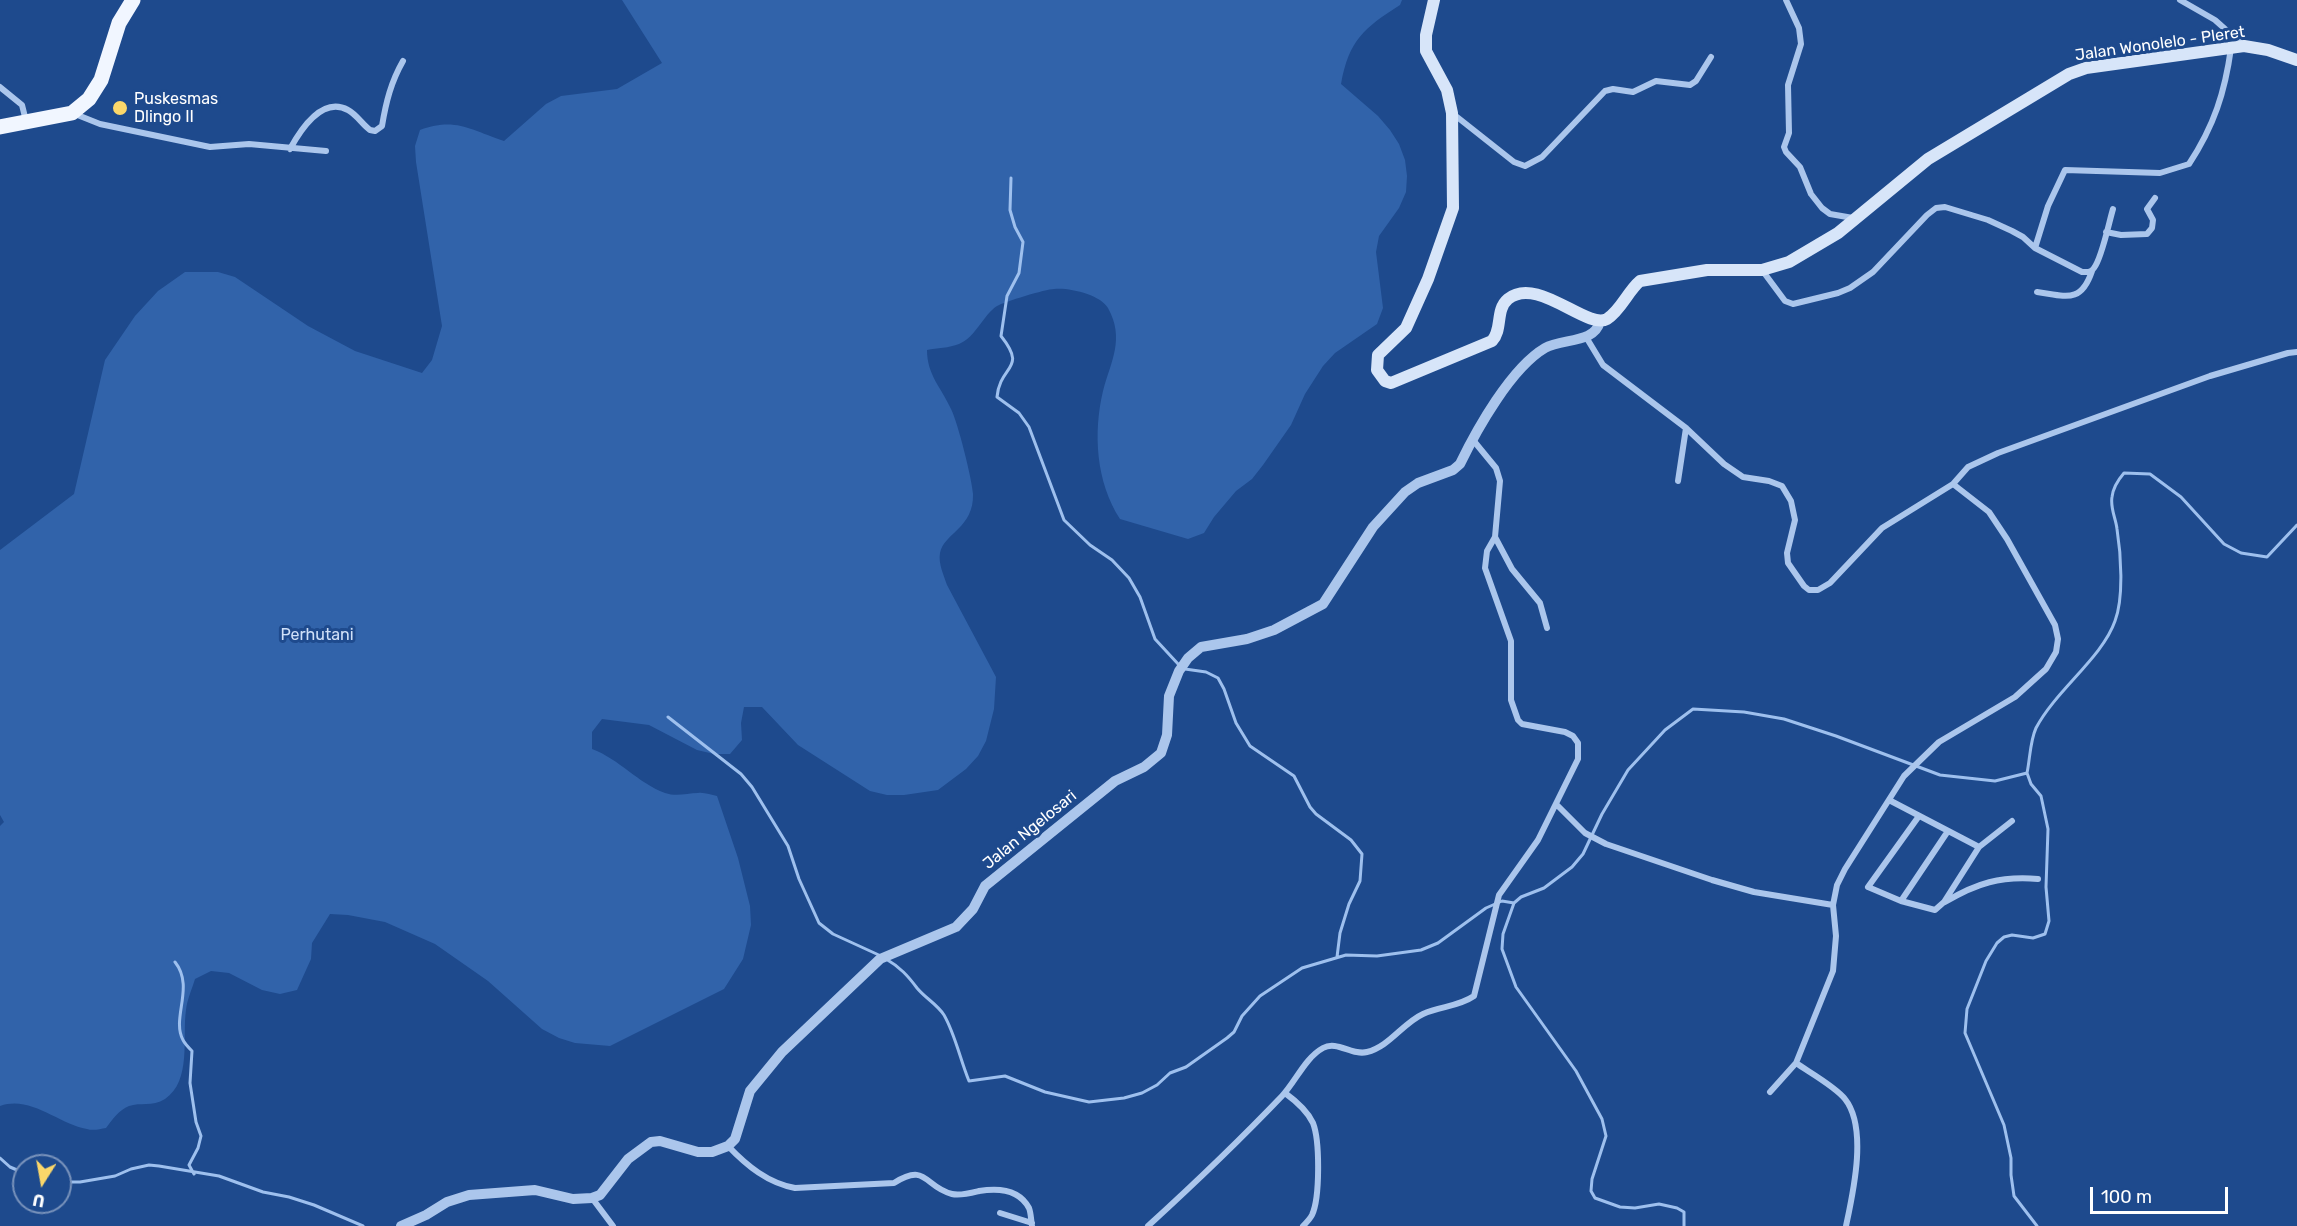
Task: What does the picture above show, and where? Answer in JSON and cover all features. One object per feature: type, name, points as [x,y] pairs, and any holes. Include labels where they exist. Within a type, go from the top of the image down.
[{"type":"main road","points":[[0,127],[72,112],[89,99],[101,80],[119,23],[133,0]]},
{"type":"main road","points":[[1434,0],[1426,35],[1426,51],[1447,90],[1452,113],[1454,195],[1450,222],[1428,279],[1406,328],[1378,356],[1376,367],[1379,374],[1385,381],[1393,383],[1487,344],[1497,336],[1504,303],[1518,294],[1545,297],[1600,321]]},
{"type":"main road","name":"Jalan Wonolelo - Pleret","points":[[1600,321],[1606,320],[1613,314],[1640,280],[1707,270],[1762,270],[1789,262],[1838,233],[1928,159],[2069,74],[2086,68],[2237,47],[2268,50],[2297,60]]},
{"type":"street","points":[[1786,0],[1798,28],[1801,44],[1788,85],[1789,133],[1784,147],[1786,153],[1800,167],[1810,194],[1822,208],[1840,218],[1857,218]]},
{"type":"street","points":[[2035,248],[2048,206],[2065,170],[2160,173],[2189,164],[2207,133],[2224,94],[2237,47],[2216,20],[2180,0]]},
{"type":"street","points":[[1452,113],[1514,162],[1525,166],[1542,157],[1605,91],[1613,89],[1633,92],[1656,81],[1690,85],[1696,81],[1711,57]]},
{"type":"street","points":[[290,148],[302,128],[323,110],[335,106],[350,111],[370,130],[382,126],[387,97],[403,61]]},
{"type":"street","points":[[0,87],[22,105],[26,122]]},
{"type":"street","points":[[72,112],[100,124],[210,147],[249,144],[326,151]]},
{"type":"street","points":[[2106,232],[2121,235],[2147,234],[2152,228],[2153,220],[2147,209],[2155,198]]},
{"type":"street","points":[[1762,270],[1785,301],[1792,304],[1838,293],[1850,288],[1873,272],[1927,215],[1936,208],[1945,207],[1988,220],[2023,237],[2035,248],[2082,272],[2092,271]]},
{"type":"street","points":[[2037,292],[2063,296],[2081,293],[2097,263],[2112,209]]},
{"type":"street","points":[[1600,321],[1596,330],[1586,337],[1603,365],[1686,428],[1724,464],[1743,477],[1769,481],[1782,486],[1791,501],[1795,520],[1787,553],[1788,563],[1809,590],[1818,590],[1830,583],[1882,528],[1953,484],[1968,467],[1998,453],[2210,376],[2297,352]]},
{"type":"street","name":"Jalan Ngelosari","points":[[728,1146],[735,1140],[750,1091],[765,1071],[860,975],[884,957],[956,927],[972,909],[986,886],[994,879],[1115,781],[1154,760],[1165,744],[1169,696],[1179,671],[1188,658],[1201,647],[1247,639],[1274,630],[1323,604],[1372,527],[1405,492],[1418,483],[1453,470],[1460,464],[1494,404],[1535,356],[1547,347],[1586,337]]},
{"type":"street","points":[[1678,481],[1686,428]]},
{"type":"street","points":[[1148,1226],[1229,1150],[1285,1093],[1310,1059],[1323,1048],[1338,1047],[1356,1053],[1377,1049],[1422,1014],[1460,1004],[1474,996],[1499,895],[1538,840],[1578,759],[1578,743],[1573,736],[1565,732],[1529,727],[1518,720],[1511,700],[1511,641],[1485,568],[1487,552],[1495,537],[1500,481],[1496,468],[1473,440]]},
{"type":"street","points":[[1770,1092],[1796,1063],[1833,972],[1836,936],[1833,905],[1837,885],[1904,776],[1939,742],[2015,697],[2046,669],[2056,652],[2058,639],[2055,625],[2001,530],[1989,512],[1953,484]]},
{"type":"street","points":[[1495,537],[1512,569],[1540,603],[1547,628]]},
{"type":"street","points":[[1889,800],[1979,847]]},
{"type":"street","points":[[1556,804],[1585,833],[1606,843],[1712,880],[1754,892],[1833,905]]},
{"type":"street","points":[[1919,816],[1868,887],[1901,901],[1935,910],[1944,902],[1972,886],[1996,879],[2038,879]]},
{"type":"street","points":[[1944,902],[1979,847],[2012,821]]},
{"type":"street","points":[[1901,901],[1948,831]]},
{"type":"street","points":[[1796,1063],[1845,1099],[1856,1125],[1858,1160],[1846,1226]]},
{"type":"street","points":[[1285,1093],[1302,1106],[1313,1124],[1318,1169],[1317,1194],[1311,1215],[1303,1226]]},
{"type":"street","points":[[401,1226],[426,1215],[447,1202],[469,1195],[535,1190],[573,1199],[592,1198],[600,1195],[628,1159],[651,1142],[660,1141],[698,1152],[712,1152],[728,1146],[742,1161],[770,1180],[795,1188],[894,1183],[908,1175],[915,1174],[927,1177],[933,1184],[953,1194],[1002,1190],[1017,1195],[1025,1202],[1030,1210],[1032,1225],[1000,1212]]},
{"type":"street","points":[[592,1198],[614,1226]]},
{"type":"green space","name":"Perhutani","points":[[622,0],[1402,0],[1400,5],[1377,21],[1360,37],[1349,56],[1341,84],[1378,116],[1390,130],[1405,160],[1406,192],[1399,208],[1379,236],[1376,252],[1383,308],[1377,324],[1335,353],[1323,366],[1305,394],[1291,425],[1263,465],[1252,479],[1236,491],[1204,533],[1188,539],[1120,519],[1106,489],[1099,457],[1098,424],[1103,391],[1115,350],[1116,330],[1108,308],[1099,299],[1084,293],[1060,289],[1025,296],[997,306],[965,341],[927,350],[929,367],[951,409],[957,426],[973,494],[969,515],[943,546],[940,553],[941,565],[947,585],[996,677],[994,709],[986,741],[978,756],[966,769],[938,790],[887,795],[870,791],[798,745],[762,707],[744,707],[741,723],[742,740],[730,754],[714,754],[697,750],[649,725],[602,719],[592,732],[592,749],[602,753],[655,789],[674,795],[705,793],[717,796],[738,858],[750,906],[751,925],[743,959],[724,989],[610,1046],[575,1043],[542,1029],[488,981],[435,944],[385,922],[330,914],[312,943],[311,959],[297,990],[280,994],[262,990],[229,973],[211,971],[195,979],[186,1010],[182,1070],[179,1081],[165,1099],[155,1103],[129,1106],[119,1113],[106,1128],[94,1130],[76,1126],[23,1104],[0,1106],[0,826],[4,822],[0,815],[0,550],[74,494],[105,360],[135,316],[158,291],[185,272],[218,272],[235,277],[308,326],[355,351],[422,373],[432,360],[442,326],[416,162],[415,146],[420,130],[433,126],[453,125],[472,129],[504,141],[546,104],[561,96],[617,89],[662,63]]},
{"type":"waterway","points":[[1011,178],[1010,210],[1023,242],[1019,273],[1007,296],[1001,336],[1009,347],[1012,362],[999,386],[997,397],[1019,413],[1029,427],[1064,520],[1090,545],[1112,560],[1129,578],[1140,597],[1155,639],[1179,665]]},
{"type":"waterway","points":[[886,959],[903,972],[944,1015],[969,1081],[1005,1076],[1045,1092],[1089,1102],[1124,1098],[1142,1093],[1157,1085],[1170,1073],[1186,1067],[1227,1038],[1260,996],[1302,968],[1346,955],[1377,956],[1421,950],[1438,943],[1486,908],[1502,901],[1514,903],[1521,897],[1544,888],[1572,867],[1583,854],[1602,814],[1628,770],[1665,730],[1693,709],[1744,712],[1784,719],[1940,775],[1995,781],[2027,773],[2036,728],[2055,700],[2100,648],[2115,621],[2120,600],[2121,575],[2112,501],[2115,487],[2124,473],[2150,474],[2181,497],[2224,544],[2241,553],[2267,557],[2297,525]]},
{"type":"waterway","points":[[1185,669],[1206,672],[1218,678],[1236,723],[1250,746],[1294,776],[1316,814],[1351,840],[1362,854],[1360,881],[1349,904],[1340,933],[1337,957]]},
{"type":"waterway","points":[[668,717],[741,774],[752,787],[788,846],[799,879],[819,923],[833,934],[881,956]]},
{"type":"waterway","points":[[2027,773],[2031,784],[2041,796],[2048,829],[2046,887],[2049,921],[2045,934],[2033,938],[2012,935],[2004,937],[1997,943],[1986,961],[1967,1009],[1965,1033],[2004,1125],[2011,1158],[2014,1196],[2037,1226]]},
{"type":"waterway","points":[[1514,903],[1503,934],[1502,949],[1516,987],[1576,1071],[1602,1119],[1606,1136],[1592,1179],[1591,1191],[1595,1198],[1620,1207],[1635,1208],[1659,1204],[1677,1208],[1684,1212],[1684,1226]]},
{"type":"waterway","points":[[175,962],[181,972],[183,982],[180,1031],[192,1051],[190,1083],[196,1122],[201,1136],[198,1148],[189,1165],[194,1174]]},
{"type":"waterway","points":[[0,1158],[12,1168]]},
{"type":"waterway","points":[[72,1182],[115,1176],[149,1165],[159,1166],[219,1176],[263,1192],[314,1205],[363,1226]]},
{"type":"place","name":"Puskesmas Dlingo II","points":[[120,108]]}]
